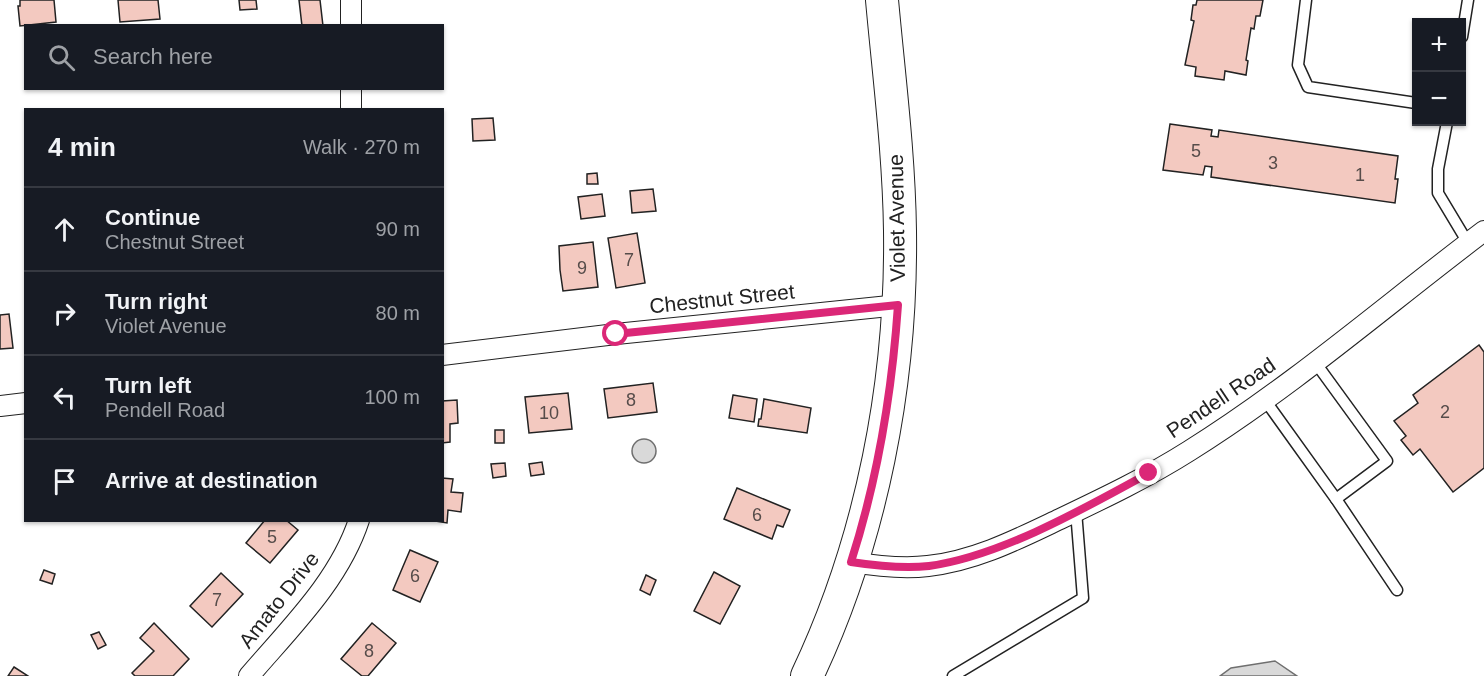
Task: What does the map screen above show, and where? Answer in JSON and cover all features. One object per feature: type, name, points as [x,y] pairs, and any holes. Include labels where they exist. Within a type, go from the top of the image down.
[{"type":"main road","name":"Violet Avenue","points":[[807,676],[833,616],[851,562],[869,498],[891,389],[898,305],[900,229],[882,0]]},
{"type":"street","points":[[351,0],[351,24]]},
{"type":"street","points":[[351,90],[351,108]]},
{"type":"street","name":"Pendell Road","points":[[851,562],[872,565],[927,566],[957,561],[996,548],[1076,511],[1187,452],[1264,400],[1476,237]]},
{"type":"street","name":"Chestnut Street","points":[[444,355],[898,305]]},
{"type":"street","points":[[0,406],[24,403]]},
{"type":"street","name":"Amato Drive","points":[[249,676],[332,577],[354,536],[358,522]]},
{"type":"lane","points":[[1306,0],[1298,65],[1308,87],[1412,102]]},
{"type":"lane","points":[[1465,18],[1468,0]]},
{"type":"lane","points":[[1446,126],[1438,169],[1438,193],[1476,237]]},
{"type":"lane","points":[[1315,362],[1387,461],[1336,499]]},
{"type":"lane","points":[[1264,400],[1336,499],[1397,590]]},
{"type":"lane","points":[[953,676],[1083,598],[1076,511]]},
{"type":"shaded area","points":[[644,439],[653,442],[656,451],[653,460],[644,463],[635,460],[632,451],[635,442]]},
{"type":"shaded area","points":[[1275,661],[1297,676],[1220,676],[1231,668]]},
{"type":"building","points":[[20,0],[54,0],[56,22],[20,26],[18,6],[20,6]]},
{"type":"building","points":[[118,0],[158,0],[160,19],[120,22]]},
{"type":"building","points":[[239,0],[256,0],[257,9],[240,10]]},
{"type":"building","points":[[299,0],[320,0],[323,24],[302,24]]},
{"type":"building","points":[[1197,0],[1263,0],[1260,16],[1256,16],[1254,29],[1251,28],[1246,75],[1225,71],[1224,80],[1195,76],[1196,67],[1185,65],[1194,21],[1191,20],[1193,5],[1196,5]]},
{"type":"building","points":[[493,118],[495,140],[473,141],[472,119]]},
{"type":"building","points":[[1170,124],[1212,130],[1211,136],[1218,137],[1219,130],[1398,156],[1395,203],[1211,177],[1212,167],[1205,166],[1203,175],[1163,170]]},
{"type":"building","points":[[597,173],[598,184],[587,184],[587,174]]},
{"type":"building","points":[[653,189],[656,211],[632,213],[630,191]]},
{"type":"building","points":[[602,194],[605,216],[581,219],[578,197]]},
{"type":"building","points":[[637,233],[645,283],[616,288],[608,238]]},
{"type":"building","points":[[593,242],[598,287],[563,291],[559,246]]},
{"type":"building","points":[[9,314],[13,348],[0,349],[0,315]]},
{"type":"building","points":[[1479,345],[1484,352],[1484,468],[1453,492],[1420,449],[1413,455],[1401,440],[1406,436],[1394,421],[1418,403],[1413,395]]},
{"type":"building","points":[[653,383],[657,412],[608,418],[604,389]]},
{"type":"building","points":[[568,393],[572,429],[529,433],[525,397]]},
{"type":"building","points":[[733,395],[757,399],[754,422],[729,418]]},
{"type":"building","points":[[764,399],[811,408],[807,433],[758,426]]},
{"type":"building","points":[[457,400],[458,423],[450,424],[450,442],[444,443],[444,401]]},
{"type":"building","points":[[495,430],[504,430],[504,443],[495,443]]},
{"type":"building","points":[[542,462],[544,474],[531,476],[529,464]]},
{"type":"building","points":[[505,463],[506,476],[493,478],[491,464]]},
{"type":"building","points":[[444,478],[453,479],[451,492],[463,493],[461,512],[448,510],[447,523],[441,522],[444,522]]},
{"type":"building","points":[[737,488],[790,510],[783,527],[777,525],[772,539],[724,519]]},
{"type":"building","points":[[263,522],[288,522],[298,530],[270,563],[246,543]]},
{"type":"building","points":[[410,550],[438,562],[420,602],[393,590]]},
{"type":"building","points":[[44,570],[55,574],[52,584],[40,580]]},
{"type":"building","points":[[714,572],[740,586],[720,624],[694,611]]},
{"type":"building","points":[[221,573],[243,594],[212,627],[190,606]]},
{"type":"building","points":[[646,575],[656,580],[650,595],[640,590]]},
{"type":"building","points":[[154,623],[189,659],[173,676],[135,676],[132,673],[154,651],[140,638]]},
{"type":"building","points":[[372,623],[396,643],[368,676],[362,676],[341,659]]},
{"type":"building","points":[[99,632],[106,645],[98,649],[91,635]]},
{"type":"building","points":[[14,667],[28,676],[8,676]]},
{"type":"route","points":[[616,334],[898,305],[891,389],[883,433],[861,531],[851,562],[872,565],[927,566],[957,561],[1015,540],[1149,473]]}]
